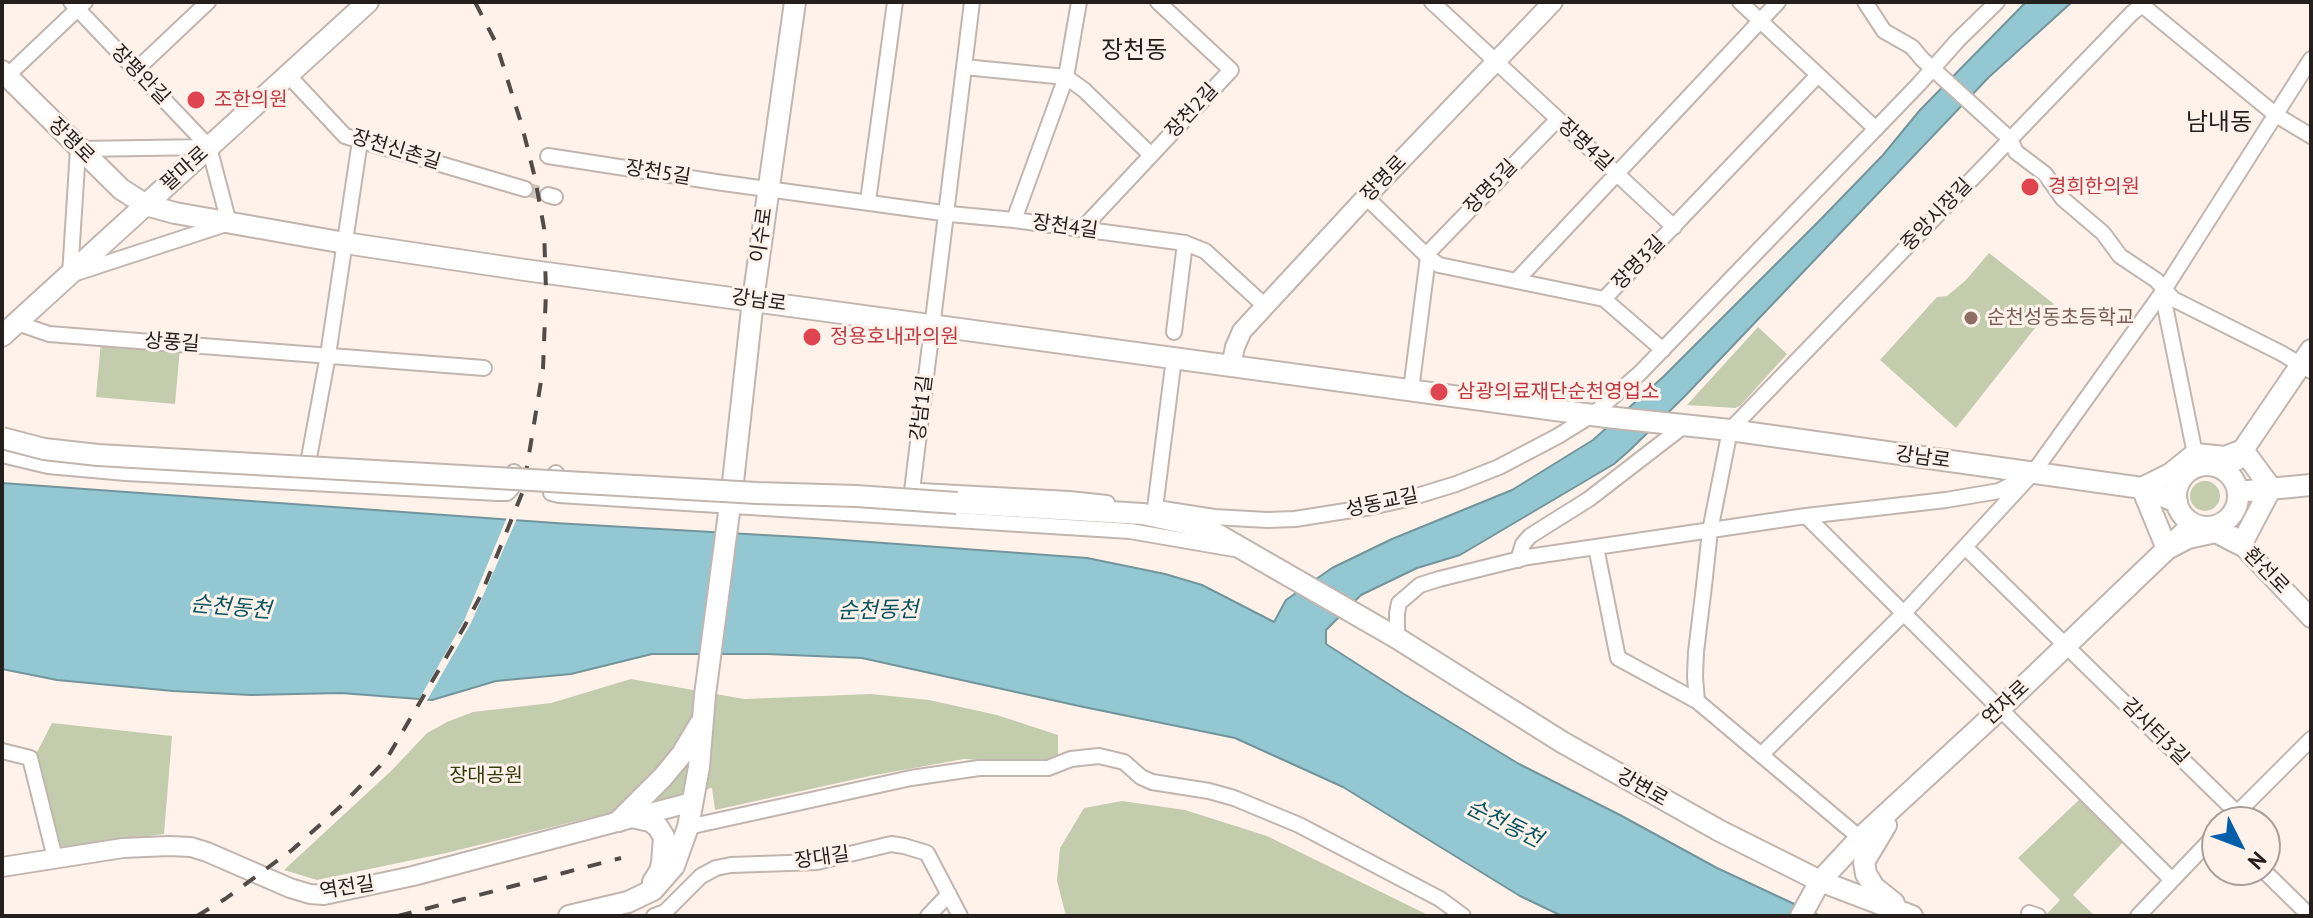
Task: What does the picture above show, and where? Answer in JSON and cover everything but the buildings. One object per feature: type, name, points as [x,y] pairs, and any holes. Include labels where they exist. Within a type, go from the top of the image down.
[{"type":"main road","name":"팔마로","points":[[10,330],[368,2]]},
{"type":"main road","name":"이수로","points":[[704,717],[753,300],[795,2]]},
{"type":"main road","name":"장평로","points":[[4,73],[121,189],[146,205]]},
{"type":"main road","name":"강남로","points":[[146,205],[345,243],[525,270],[1599,416],[1730,430],[2142,488],[2177,502]]},
{"type":"main road","points":[[2227,473],[2308,362]]},
{"type":"main road","points":[[2,438],[44,449],[98,455],[957,507],[1135,523],[1200,536],[1242,551]]},
{"type":"main road","points":[[2,445],[98,460],[957,507],[1143,514],[1213,532],[1242,551]]},
{"type":"main road","points":[[2243,450],[2225,457],[2195,461],[2142,488],[2167,549],[2202,533],[2216,532],[2241,545],[2271,488]]},
{"type":"main road","points":[[2243,450],[2271,488]]},
{"type":"main road","points":[[2195,461],[2227,473],[2238,492],[2235,510],[2221,524],[2212,527],[2193,524],[2180,511],[2178,485],[2195,461]]},
{"type":"main road","points":[[2238,492],[2311,485]]},
{"type":"main road","name":"연자로","points":[[1804,909],[1820,881],[1860,838],[2193,524]]},
{"type":"main road","name":"강변로","points":[[1242,551],[1392,635],[1601,764],[1720,831],[1820,881],[1909,915]]},
{"type":"main road","points":[[569,916],[628,902],[653,890],[679,857],[699,767],[704,717]]},
{"type":"main road","points":[[625,819],[682,754],[704,717]]},
{"type":"main road","points":[[1902,800],[1864,862],[1866,874],[1874,887],[1909,915]]},
{"type":"main road","points":[[625,819],[650,821],[664,837],[660,871],[646,888],[628,902]]},
{"type":"street","points":[[136,70],[208,2]]},
{"type":"street","points":[[868,201],[895,2]]},
{"type":"street","points":[[932,325],[972,2]]},
{"type":"street","points":[[1014,220],[1066,77],[1079,2]]},
{"type":"street","name":"장천2길","points":[[1082,229],[1231,70],[1160,2]]},
{"type":"street","name":"장명4길","points":[[1432,2],[1674,227]]},
{"type":"street","name":"장명로","points":[[1231,366],[1242,331],[1553,2]]},
{"type":"street","points":[[1740,2],[1876,129]]},
{"type":"street","points":[[1516,281],[1778,2]]},
{"type":"street","points":[[1865,2],[1884,31],[1912,47],[2010,139],[2016,152],[2045,174],[2063,199],[2092,222],[2120,256],[2156,280],[2173,299],[2308,362]]},
{"type":"street","name":"성동교길","points":[[1155,508],[1214,517],[1267,520],[1295,519],[1371,507],[1436,491],[1499,467],[1599,416],[1936,71],[1997,2]]},
{"type":"street","points":[[4,73],[78,4]]},
{"type":"street","name":"장평안길","points":[[78,4],[209,147]]},
{"type":"street","points":[[2144,4],[2276,115],[2311,136]]},
{"type":"street","name":"중앙시장길","points":[[1730,430],[2144,4]]},
{"type":"street","points":[[1761,755],[1904,613],[2033,473],[2164,290],[2311,59]]},
{"type":"street","points":[[964,67],[1066,77]]},
{"type":"street","name":"장천신촌길","points":[[288,75],[345,136],[525,189]]},
{"type":"street","name":"장명3길","points":[[1604,299],[1818,75]]},
{"type":"street","name":"장천2길","points":[[1066,77],[1084,90],[1151,155]]},
{"type":"street","name":"장명5길","points":[[1427,256],[1557,120]]},
{"type":"street","points":[[305,483],[360,141]]},
{"type":"street","points":[[209,147],[229,223],[70,275],[78,149],[209,147]]},
{"type":"street","name":"장천5길","points":[[548,156],[769,189]]},
{"type":"street","name":"장천4길","points":[[769,189],[1185,243],[1205,251],[1265,306]]},
{"type":"street","points":[[1366,197],[1439,265],[1604,299],[1663,350]]},
{"type":"street","points":[[1174,332],[1185,243]]},
{"type":"street","points":[[1411,390],[1427,256]]},
{"type":"street","points":[[2164,290],[2195,461]]},
{"type":"street","name":"강남1길","points":[[912,491],[932,325]]},
{"type":"street","name":"상풍길","points":[[10,330],[484,368]]},
{"type":"street","points":[[1155,508],[1174,358]]},
{"type":"street","points":[[1518,560],[1523,544],[1530,536],[1589,499],[1676,424]]},
{"type":"street","points":[[2,430],[50,443],[93,447],[513,469],[516,475],[507,493],[112,472],[48,466],[2,455]]},
{"type":"street","points":[[1697,701],[1696,652],[1710,531],[1730,430]]},
{"type":"street","points":[[1155,508],[1069,499],[558,472],[553,476],[551,493],[730,511],[1130,531],[1242,551]]},
{"type":"street","points":[[1392,635],[1399,603],[1420,585],[1439,579],[1518,560],[1596,547],[1999,491],[2033,473]]},
{"type":"street","points":[[1119,512],[1155,508]]},
{"type":"street","points":[[1806,516],[2172,880]]},
{"type":"street","name":"환선로","points":[[2221,524],[2311,618]]},
{"type":"street","points":[[1596,547],[1618,658],[1697,701],[1860,838]]},
{"type":"street","name":"감사터3길","points":[[1965,547],[2230,806]]},
{"type":"street","points":[[2247,806],[2311,739]]},
{"type":"street","points":[[2,751],[30,758],[55,858]]},
{"type":"street","points":[[688,827],[911,778],[979,768],[1048,768],[1071,759],[1099,756],[1124,762],[1152,782],[1209,791],[1261,808],[1440,899],[1463,916]]},
{"type":"street","name":"역전길","points":[[2,867],[123,848],[191,847],[290,888],[324,895],[413,876],[692,802]]},
{"type":"street","name":"장대길","points":[[662,915],[701,876],[716,868],[817,862],[891,844],[927,853],[960,916]]},
{"type":"street","points":[[2138,916],[2201,850]]},
{"type":"street","points":[[2279,886],[2310,916]]},
{"type":"street","points":[[928,916],[949,894]]},
{"type":"green space","points":[[1989,253],[2054,304],[1956,428],[1880,360],[1937,297],[1947,296],[1966,280]]},
{"type":"green space","points":[[1758,327],[1787,354],[1740,406],[1687,405]]},
{"type":"green space","points":[[101,341],[180,348],[175,404],[96,397]]},
{"type":"green space","points":[[2205,481],[2216,485],[2220,496],[2216,507],[2205,511],[2194,507],[2190,496],[2194,485]]},
{"type":"green space","name":"장대공원","points":[[631,679],[744,699],[871,694],[929,700],[997,715],[1058,735],[1058,762],[964,759],[715,810],[712,788],[446,853],[317,880],[284,870],[391,771],[427,733],[473,712],[551,703]]},
{"type":"green space","points":[[52,723],[172,736],[164,834],[59,847],[34,758]]},
{"type":"green space","points":[[2082,797],[2126,839],[2073,895],[2095,916],[2049,916],[2046,915],[2060,900],[2018,858]]},
{"type":"green space","points":[[1122,801],[1185,810],[1267,836],[1430,916],[1066,916],[1057,881],[1060,848],[1084,808]]},
{"type":"water","name":"순천동천","points":[[2026,2],[2072,2],[1989,77],[1630,450],[1614,464],[1460,555],[1417,568],[1361,595],[1326,630],[1326,644],[1519,764],[1717,868],[1820,916],[1562,916],[1520,896],[1343,787],[1235,738],[862,658],[652,654],[571,674],[496,681],[432,700],[341,693],[251,695],[173,691],[57,680],[2,669],[2,483],[1087,558],[1202,585],[1274,622],[1286,600],[1332,568],[1392,539],[1512,490],[1593,440],[1663,377],[1821,219],[1883,155],[1920,110]]},
{"type":"pier","points":[[508,515],[518,516],[471,623],[425,704],[417,703],[464,621]]},
{"type":"tunnel","points":[[525,189],[548,195]]},
{"type":"railway","points":[[197,916],[292,850],[386,760],[481,595],[523,491],[543,369],[546,291],[544,228],[522,126],[496,43],[475,2]]},
{"type":"railway","points":[[398,916],[621,858]]},
{"type":"place","name":"조한의원","points":[[196,100]]},
{"type":"place","name":"경희한의원","points":[[2030,187]]},
{"type":"place","name":"순천성동초등학교","points":[[1971,318]]},
{"type":"place","name":"정용호내과의원","points":[[812,337]]},
{"type":"place","name":"삼광의료재단순천영업소","points":[[1439,392]]},
{"type":"district","name":"장천동","points":[[1134,51]]},
{"type":"district","name":"남내동","points":[[2219,123]]}]
